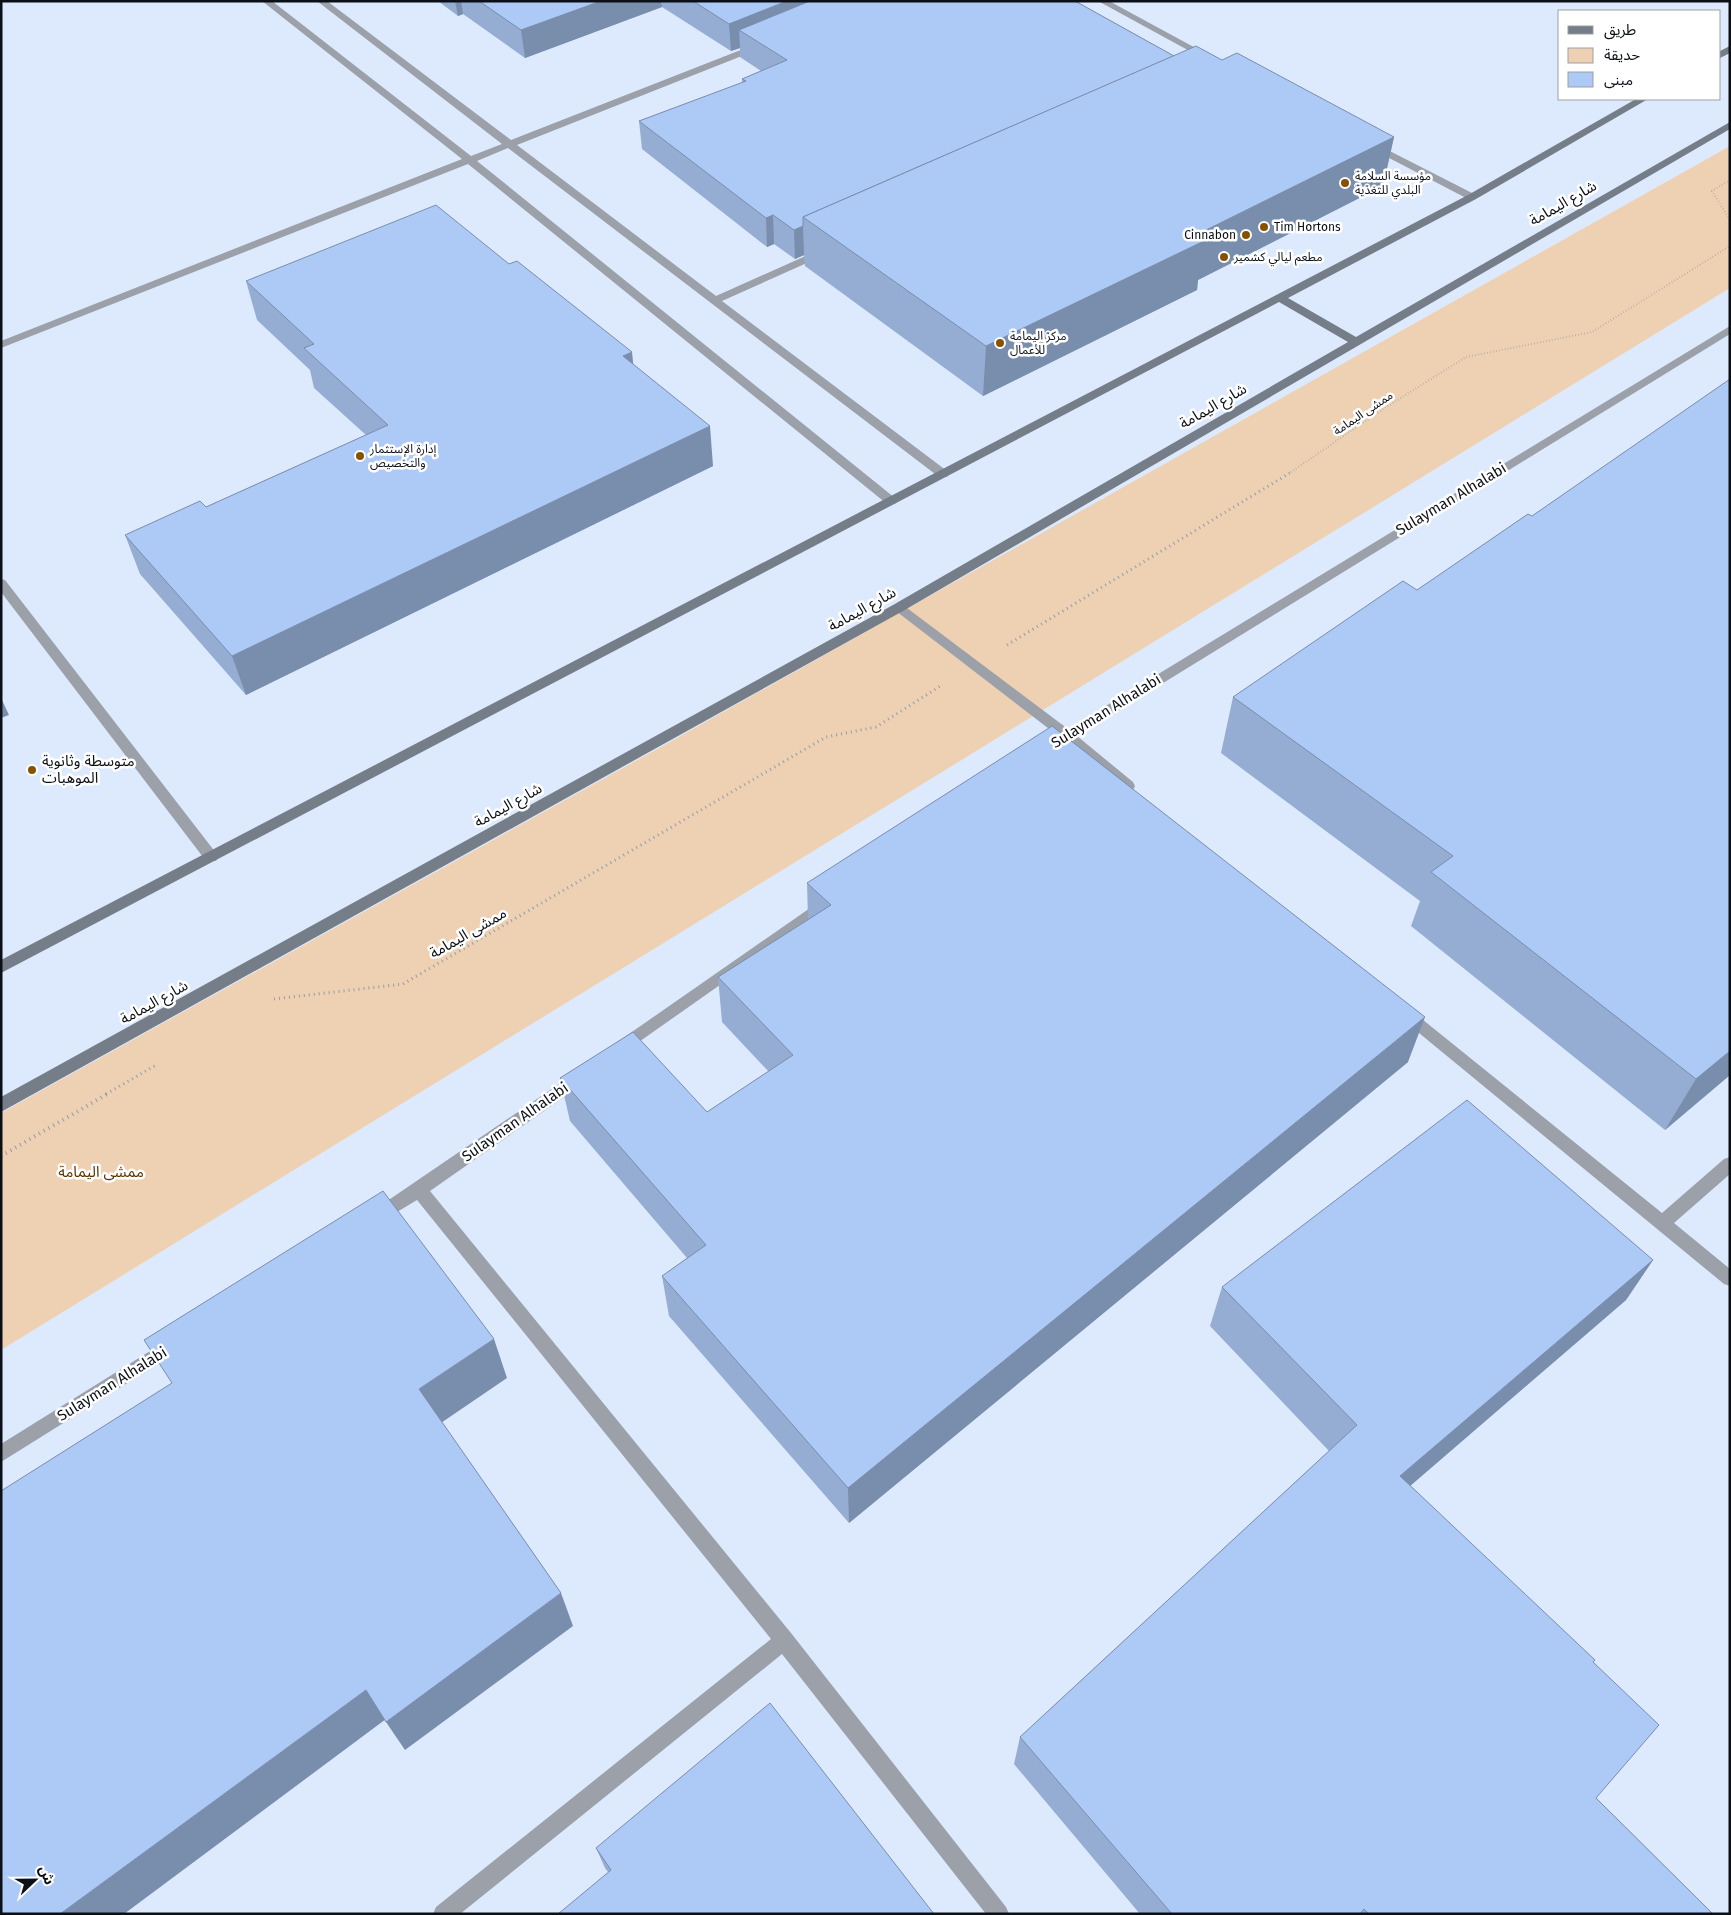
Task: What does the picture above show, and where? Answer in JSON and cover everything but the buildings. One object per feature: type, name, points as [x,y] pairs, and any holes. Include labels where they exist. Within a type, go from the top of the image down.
[{"type":"main road","points":[[1,967],[1472,197],[1641,100]]},
{"type":"main road","name":"شارع اليمامة","points":[[1,1105],[898,608],[1730,125]]},
{"type":"main road","points":[[1280,298],[1356,342]]},
{"type":"street","points":[[266,1],[468,159],[891,501]]},
{"type":"street","points":[[321,1],[943,474]]},
{"type":"street","points":[[1102,1],[1222,65]]},
{"type":"street","points":[[1,345],[767,42]]},
{"type":"street","points":[[1360,138],[1472,197]]},
{"type":"street","points":[[715,300],[833,248]]},
{"type":"street","name":"Sulayman Alhalabi","points":[[1034,758],[1066,735],[1730,329]]},
{"type":"street","points":[[1,583],[211,857]]},
{"type":"street","points":[[898,608],[1066,735],[1142,798]]},
{"type":"street","points":[[610,1055],[838,895]]},
{"type":"street","points":[[1394,1004],[1730,1279]]},
{"type":"street","name":"Sulayman Alhalabi","points":[[361,1226],[419,1190],[586,1072]]},
{"type":"street","points":[[1661,1224],[1730,1164]]},
{"type":"street","points":[[419,1190],[784,1640],[999,1914]]},
{"type":"street","name":"Sulayman Alhalabi","points":[[1,1454],[185,1338]]},
{"type":"street","points":[[442,1914],[784,1640]]},
{"type":"path","points":[[1730,180],[1712,191],[1730,220]]},
{"type":"path","name":"ممشى اليمامة","points":[[1022,636],[1311,460],[1380,411],[1466,356],[1592,332],[1730,246]]},
{"type":"path","name":"ممشى اليمامة","points":[[268,999],[403,984],[826,737],[876,727],[934,691]]},
{"type":"path","points":[[1,1156],[165,1060]]},
{"type":"green space","name":"ممشى اليمامة","points":[[1730,146],[1730,288],[1,1350],[1,1113],[677,738]]},
{"type":"place","name":"مؤسسة السلامة البلدي للتغذية","points":[[1345,183]]},
{"type":"place","name":"Tim Hortons","points":[[1264,227]]},
{"type":"place","name":"Cinnabon","points":[[1246,235]]},
{"type":"place","name":"مطعم ليالي كشمير","points":[[1224,257]]},
{"type":"place","name":"مركز اليمامة للأعمال","points":[[1000,343]]},
{"type":"place","name":"إدارة الإستثمار والتخصيص","points":[[360,456]]},
{"type":"place","name":"متوسطة وثانوية الموهبات","points":[[32,770]]}]
